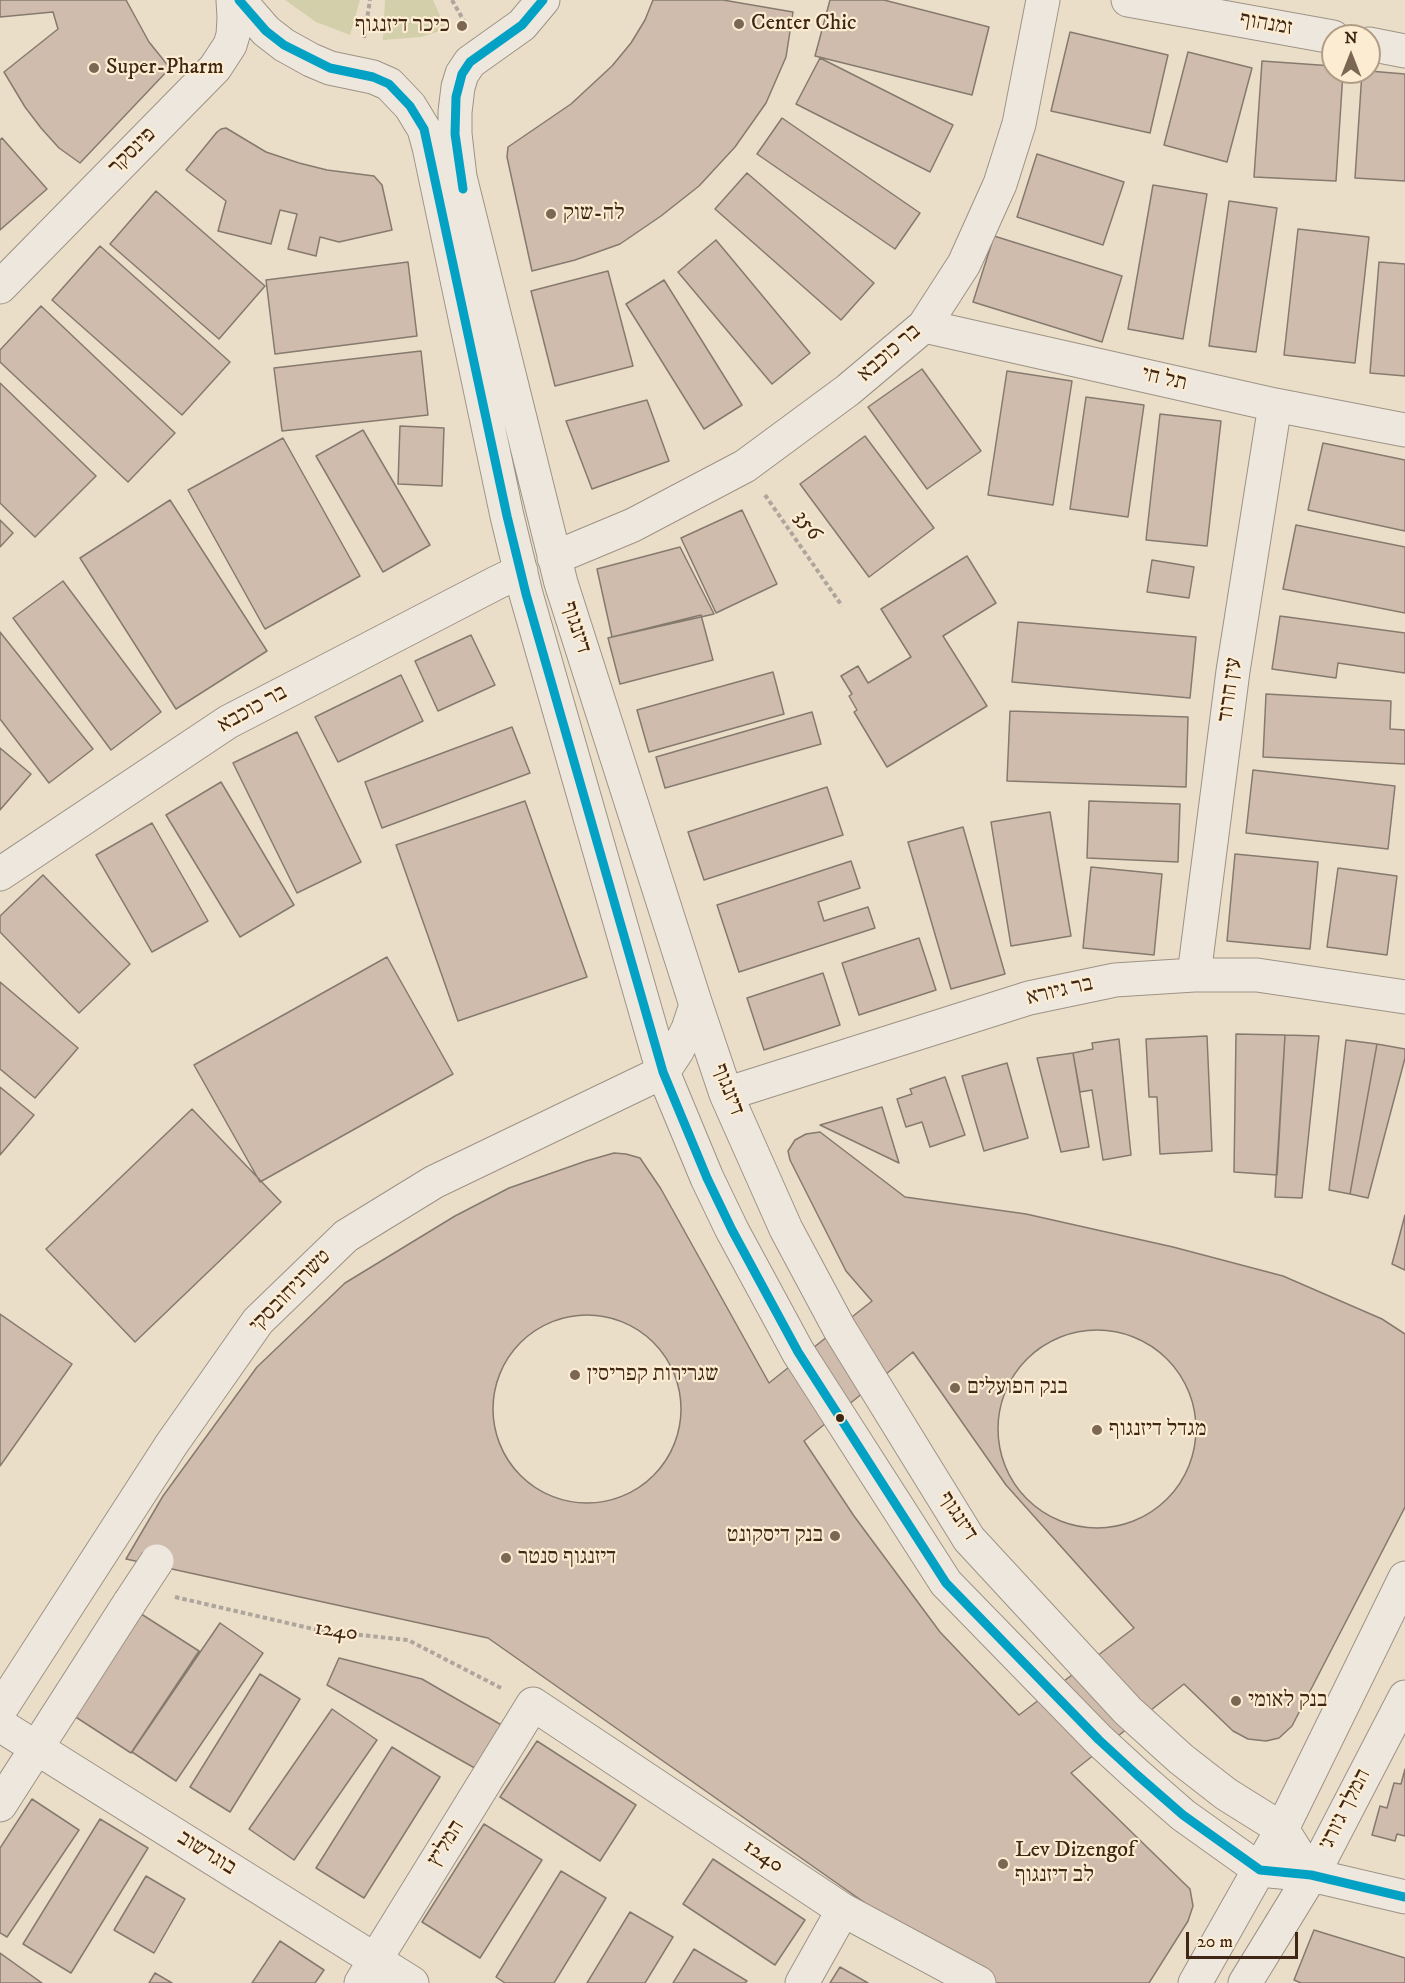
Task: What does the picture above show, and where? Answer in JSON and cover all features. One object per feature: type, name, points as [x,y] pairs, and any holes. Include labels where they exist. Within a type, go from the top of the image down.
[{"type":"street","name":"פינסקר","points":[[0,287],[215,68],[230,45],[234,29],[233,0]]},
{"type":"street","points":[[239,0],[266,31],[311,60],[330,68],[373,77],[396,89],[424,129],[441,137],[464,70],[470,62],[522,25],[543,0]]},
{"type":"street","name":"בר כוכבא","points":[[554,558],[633,525],[745,466],[848,390],[924,326],[964,264],[1000,184],[1019,124],[1043,0]]},
{"type":"street","name":"זמנהוף","points":[[1128,0],[1321,35]]},
{"type":"street","points":[[1381,46],[1405,51]]},
{"type":"street","name":"דיזנגוף","points":[[441,137],[460,177],[561,583],[726,1094],[786,1228],[839,1328],[969,1539],[1128,1711],[1181,1759],[1226,1794],[1282,1828],[1311,1875]]},
{"type":"street","name":"דיזנגוף","points":[[441,137],[507,516],[663,1072],[707,1178],[732,1230],[798,1352],[946,1583],[1099,1740],[1183,1815],[1260,1870],[1311,1875],[1405,1897]]},
{"type":"street","name":"תל חי","points":[[924,326],[1275,405],[1405,430]]},
{"type":"street","name":"עין חרוד","points":[[1194,975],[1233,671],[1275,405]]},
{"type":"street","name":"בר כוכבא","points":[[0,874],[228,722],[521,571]]},
{"type":"street","name":"בר גיורא","points":[[726,1094],[1029,998],[1115,980],[1194,975],[1257,975],[1405,997]]},
{"type":"street","points":[[663,1072],[688,1029],[696,1005]]},
{"type":"street","name":"טשרניחובסקי","points":[[0,1710],[171,1445],[258,1321],[346,1236],[434,1182],[663,1072]]},
{"type":"street","points":[[0,1804],[157,1561]]},
{"type":"street","points":[[1195,1983],[1282,1828],[1405,1578]]},
{"type":"street","name":"1240","points":[[519,1697],[843,1910],[979,1983]]},
{"type":"street","name":"המליץ","points":[[368,1971],[519,1697]]},
{"type":"street","name":"המלך ג׳ורג׳","points":[[1245,1983],[1311,1875],[1405,1697]]},
{"type":"street","name":"בוגרשוב","points":[[0,1725],[36,1746],[368,1971],[412,1983]]},
{"type":"street","points":[[802,1983],[843,1910]]},
{"type":"path","points":[[364,40],[370,0]]},
{"type":"path","points":[[452,0],[470,32]]},
{"type":"path","name":"356","points":[[745,466],[842,606]]},
{"type":"path","name":"1240","points":[[171,1596],[322,1631],[408,1640],[519,1697]]},
{"type":"shaded area","points":[[285,0],[360,0],[350,35],[316,22]]},
{"type":"shaded area","points":[[385,0],[433,0],[446,29],[421,37],[383,40]]},
{"type":"building","points":[[0,0],[126,0],[149,42],[170,68],[80,163],[59,148],[41,128],[4,72],[58,29],[53,12],[0,17]]},
{"type":"building","points":[[653,0],[723,0],[793,12],[786,57],[766,103],[735,147],[699,186],[661,216],[620,244],[575,260],[532,271],[507,157],[508,147],[571,104],[612,66],[631,43],[645,20]]},
{"type":"building","points":[[830,0],[884,0],[989,27],[972,95],[815,56]]},
{"type":"building","points":[[1070,32],[1168,55],[1150,133],[1051,111]]},
{"type":"building","points":[[1188,52],[1252,68],[1227,162],[1164,145]]},
{"type":"building","points":[[820,58],[953,125],[930,172],[796,104]]},
{"type":"building","points":[[1262,61],[1321,65],[1321,84],[1342,84],[1336,181],[1254,177]]},
{"type":"building","points":[[1381,72],[1405,74],[1405,181],[1355,178],[1361,84],[1381,84]]},
{"type":"building","points":[[782,118],[920,213],[895,249],[757,154]]},
{"type":"building","points":[[226,128],[266,152],[299,163],[327,170],[374,176],[382,185],[392,230],[339,242],[320,237],[316,256],[288,249],[297,214],[280,210],[271,244],[218,231],[226,201],[186,170],[217,132]]},
{"type":"building","points":[[2,138],[47,189],[0,230],[0,140]]},
{"type":"building","points":[[1037,154],[1124,182],[1103,245],[1017,217]]},
{"type":"building","points":[[747,173],[874,283],[841,320],[715,209]]},
{"type":"building","points":[[1153,185],[1207,194],[1183,339],[1128,329]]},
{"type":"building","points":[[156,191],[265,286],[219,339],[110,244]]},
{"type":"building","points":[[1229,201],[1277,208],[1256,352],[1209,346]]},
{"type":"building","points":[[1298,229],[1369,237],[1355,363],[1284,355]]},
{"type":"building","points":[[994,236],[1122,276],[1102,342],[973,302]]},
{"type":"building","points":[[716,240],[810,353],[772,384],[678,272]]},
{"type":"building","points":[[100,246],[230,362],[182,415],[52,300]]},
{"type":"building","points":[[408,262],[417,336],[275,354],[266,280]]},
{"type":"building","points":[[1379,262],[1405,264],[1405,376],[1370,373]]},
{"type":"building","points":[[608,271],[633,366],[555,386],[531,291]]},
{"type":"building","points":[[664,280],[742,405],[704,429],[626,304]]},
{"type":"building","points":[[41,306],[175,433],[128,482],[0,362],[0,350]]},
{"type":"building","points":[[421,351],[428,415],[282,431],[274,368]]},
{"type":"building","points":[[922,369],[981,451],[927,489],[868,407]]},
{"type":"building","points":[[1007,371],[1072,381],[1053,505],[988,495]]},
{"type":"building","points":[[0,383],[96,476],[35,537],[0,503]]},
{"type":"building","points":[[1086,397],[1144,405],[1128,517],[1070,509]]},
{"type":"building","points":[[647,400],[669,461],[592,489],[566,421]]},
{"type":"building","points":[[1160,414],[1221,421],[1207,546],[1146,540]]},
{"type":"building","points":[[400,426],[444,428],[442,486],[398,484]]},
{"type":"building","points":[[363,430],[430,545],[383,572],[316,456]]},
{"type":"building","points":[[865,436],[934,528],[869,577],[800,484]]},
{"type":"building","points":[[283,438],[360,576],[265,629],[188,490]]},
{"type":"building","points":[[1323,443],[1405,460],[1405,531],[1308,510]]},
{"type":"building","points":[[170,500],[267,651],[176,709],[80,558]]},
{"type":"building","points":[[742,510],[777,584],[716,613],[681,538]]},
{"type":"building","points":[[0,520],[13,533],[0,547]]},
{"type":"building","points":[[1296,525],[1405,547],[1405,613],[1283,589]]},
{"type":"building","points":[[680,547],[714,614],[612,637],[597,569]]},
{"type":"building","points":[[967,556],[996,603],[943,636],[987,706],[887,767],[854,712],[857,710],[849,696],[852,694],[841,676],[858,666],[868,683],[911,657],[881,609]]},
{"type":"building","points":[[1152,560],[1194,567],[1189,598],[1147,592]]},
{"type":"building","points":[[63,581],[161,712],[111,750],[13,618]]},
{"type":"building","points":[[701,615],[713,660],[620,684],[608,638]]},
{"type":"building","points":[[1280,616],[1405,633],[1405,673],[1338,663],[1336,678],[1272,669]]},
{"type":"building","points":[[1018,622],[1196,637],[1190,698],[1012,682]]},
{"type":"building","points":[[0,632],[93,749],[49,783],[0,719]]},
{"type":"building","points":[[471,635],[495,685],[438,711],[415,661]]},
{"type":"building","points":[[773,672],[784,714],[649,752],[637,710]]},
{"type":"building","points":[[401,675],[423,721],[338,762],[315,717]]},
{"type":"building","points":[[1266,694],[1391,701],[1390,729],[1405,730],[1405,764],[1263,757]]},
{"type":"building","points":[[1010,711],[1188,717],[1186,787],[1007,781]]},
{"type":"building","points":[[812,712],[821,744],[665,788],[656,757]]},
{"type":"building","points":[[512,727],[530,773],[382,828],[365,782]]},
{"type":"building","points":[[297,732],[361,862],[297,893],[233,763]]},
{"type":"building","points":[[0,748],[31,774],[0,810]]},
{"type":"building","points":[[1253,770],[1395,786],[1388,849],[1246,833]]},
{"type":"building","points":[[221,782],[294,905],[240,937],[166,815]]},
{"type":"building","points":[[827,787],[843,835],[704,880],[688,832]]},
{"type":"building","points":[[525,801],[587,977],[458,1021],[396,845]]},
{"type":"building","points":[[1089,801],[1180,804],[1178,862],[1087,858]]},
{"type":"building","points":[[1050,812],[1071,936],[1011,946],[991,822]]},
{"type":"building","points":[[152,823],[208,921],[152,952],[96,855]]},
{"type":"building","points":[[963,827],[1005,974],[951,989],[908,842]]},
{"type":"building","points":[[1235,854],[1318,862],[1310,949],[1227,941]]},
{"type":"building","points":[[851,861],[860,888],[818,902],[824,921],[868,907],[875,928],[739,972],[717,905]]},
{"type":"building","points":[[1091,867],[1162,874],[1154,955],[1083,948]]},
{"type":"building","points":[[1338,868],[1397,876],[1387,955],[1327,947]]},
{"type":"building","points":[[43,875],[130,964],[79,1013],[0,932],[0,916]]},
{"type":"building","points":[[919,938],[936,990],[859,1015],[842,963]]},
{"type":"building","points":[[387,957],[453,1074],[260,1182],[194,1065]]},
{"type":"building","points":[[823,973],[840,1025],[764,1050],[747,998]]},
{"type":"building","points":[[0,982],[78,1048],[35,1098],[0,1069]]},
{"type":"building","points":[[1236,1034],[1285,1035],[1277,1175],[1234,1172]]},
{"type":"building","points":[[1285,1035],[1319,1036],[1302,1198],[1275,1197]]},
{"type":"building","points":[[1207,1036],[1212,1151],[1160,1154],[1157,1097],[1149,1097],[1146,1039]]},
{"type":"building","points":[[1119,1039],[1131,1155],[1103,1160],[1092,1090],[1080,1092],[1073,1053],[1093,1049],[1092,1043]]},
{"type":"building","points":[[1346,1040],[1377,1044],[1350,1194],[1329,1190]]},
{"type":"building","points":[[1377,1044],[1405,1049],[1405,1058],[1368,1198],[1350,1194]]},
{"type":"building","points":[[1073,1053],[1089,1147],[1061,1152],[1037,1058]]},
{"type":"building","points":[[1007,1063],[1028,1138],[984,1151],[962,1076]]},
{"type":"building","points":[[945,1077],[965,1135],[930,1147],[922,1122],[906,1127],[897,1099],[912,1094],[910,1089]]},
{"type":"building","points":[[0,1087],[34,1115],[0,1155]]},
{"type":"building","points":[[882,1107],[899,1163],[820,1125]]},
{"type":"building","points":[[192,1109],[281,1202],[135,1342],[46,1249]]},
{"type":"building","name":"דיזנגוף סנטר","points":[[820,1132],[905,1197],[1026,1214],[1173,1247],[1283,1276],[1382,1319],[1405,1334],[1405,1507],[1292,1726],[1279,1738],[1266,1741],[1248,1739],[1233,1731],[1184,1684],[1071,1773],[1190,1889],[1193,1906],[1188,1921],[1149,1983],[979,1983],[488,1638],[126,1559],[163,1496],[257,1367],[345,1283],[455,1216],[509,1188],[614,1153],[640,1158],[661,1189],[769,1383],[872,1301],[846,1271],[790,1160],[788,1151],[795,1140],[806,1134]],"holes":[[[913,1352],[1006,1485],[1134,1628],[1019,1715],[940,1632],[854,1516],[804,1441]]]},
{"type":"building","points":[[1405,1215],[1405,1270],[1392,1264]]},
{"type":"building","points":[[0,1314],[72,1364],[0,1466]]},
{"type":"building","points":[[596,1315],[623,1322],[654,1342],[674,1373],[680,1391],[680,1427],[674,1445],[654,1476],[623,1496],[605,1502],[578,1503],[543,1492],[527,1482],[514,1469],[500,1445],[494,1427],[493,1400],[504,1365],[514,1349],[527,1336],[551,1322],[569,1316]]},
{"type":"building","name":"מגדל דיזנגוף","points":[[1087,1330],[1107,1330],[1135,1337],[1160,1352],[1174,1366],[1189,1391],[1196,1419],[1196,1439],[1189,1467],[1174,1492],[1160,1506],[1126,1524],[1107,1528],[1087,1528],[1059,1521],[1034,1506],[1020,1492],[1002,1458],[998,1439],[998,1419],[1005,1391],[1020,1366],[1034,1352],[1068,1334]]},
{"type":"building","points":[[135,1610],[199,1651],[131,1753],[68,1712]]},
{"type":"building","points":[[220,1623],[263,1653],[176,1781],[132,1752]]},
{"type":"building","points":[[339,1658],[422,1679],[505,1727],[480,1771],[327,1685]]},
{"type":"building","points":[[260,1674],[300,1699],[230,1812],[190,1787]]},
{"type":"building","points":[[332,1709],[377,1740],[294,1860],[249,1829]]},
{"type":"building","points":[[537,1741],[636,1805],[600,1861],[500,1797]]},
{"type":"building","points":[[392,1747],[440,1777],[364,1898],[316,1868]]},
{"type":"building","points":[[1405,1769],[1405,1836],[1397,1834],[1395,1841],[1372,1835],[1380,1806],[1387,1808],[1394,1783],[1401,1784]]},
{"type":"building","points":[[32,1799],[79,1830],[7,1937],[0,1933],[0,1848]]},
{"type":"building","points":[[100,1819],[148,1848],[71,1973],[23,1944]]},
{"type":"building","points":[[484,1824],[542,1860],[480,1958],[422,1922]]},
{"type":"building","points":[[713,1859],[805,1920],[775,1965],[683,1904]]},
{"type":"building","points":[[561,1871],[606,1898],[554,1983],[505,1983],[496,1977]]},
{"type":"building","points":[[146,1876],[185,1899],[154,1953],[114,1930]]},
{"type":"building","points":[[630,1912],[673,1937],[645,1983],[587,1983]]},
{"type":"building","points":[[1314,1930],[1405,1958],[1405,1983],[1301,1983],[1294,1980]]},
{"type":"building","points":[[280,1941],[324,1970],[315,1983],[252,1983]]},
{"type":"building","points":[[694,1949],[747,1981],[745,1983],[673,1983]]},
{"type":"building","points":[[0,1953],[42,1983],[0,1983]]},
{"type":"building","points":[[840,1967],[868,1983],[830,1983]]},
{"type":"building","points":[[155,1973],[172,1983],[149,1983]]},
{"type":"transit line","points":[[239,0],[266,31],[284,45],[330,68],[373,77],[389,84],[410,106],[424,129],[507,516],[526,594],[663,1072],[707,1178],[732,1230],[798,1352],[946,1583],[1099,1740],[1136,1774],[1183,1815],[1260,1870],[1311,1875],[1405,1897]]},
{"type":"transit line","points":[[463,189],[455,134],[456,97],[462,74],[470,62],[522,25],[543,0]]},
{"type":"place","name":"Center Chic","points":[[739,24]]},
{"type":"place","name":"כיכר דיזנגוף","points":[[462,26]]},
{"type":"place","name":"Super-Pharm","points":[[94,68]]},
{"type":"place","name":"לה-שוק","points":[[551,214]]},
{"type":"place","name":"שגרירות קפריסין","points":[[575,1375]]},
{"type":"place","name":"בנק הפועלים","points":[[955,1388]]},
{"type":"place","name":"מגדל דיזנגוף","points":[[1097,1430]]},
{"type":"place","name":"בנק דיסקונט","points":[[835,1536]]},
{"type":"place","name":"דיזנגוף סנטר","points":[[506,1558]]},
{"type":"place","name":"בנק לאומי","points":[[1236,1701]]},
{"type":"place","name":"Lev Dizengof לב דיזנגוף","points":[[1003,1864]]}]
